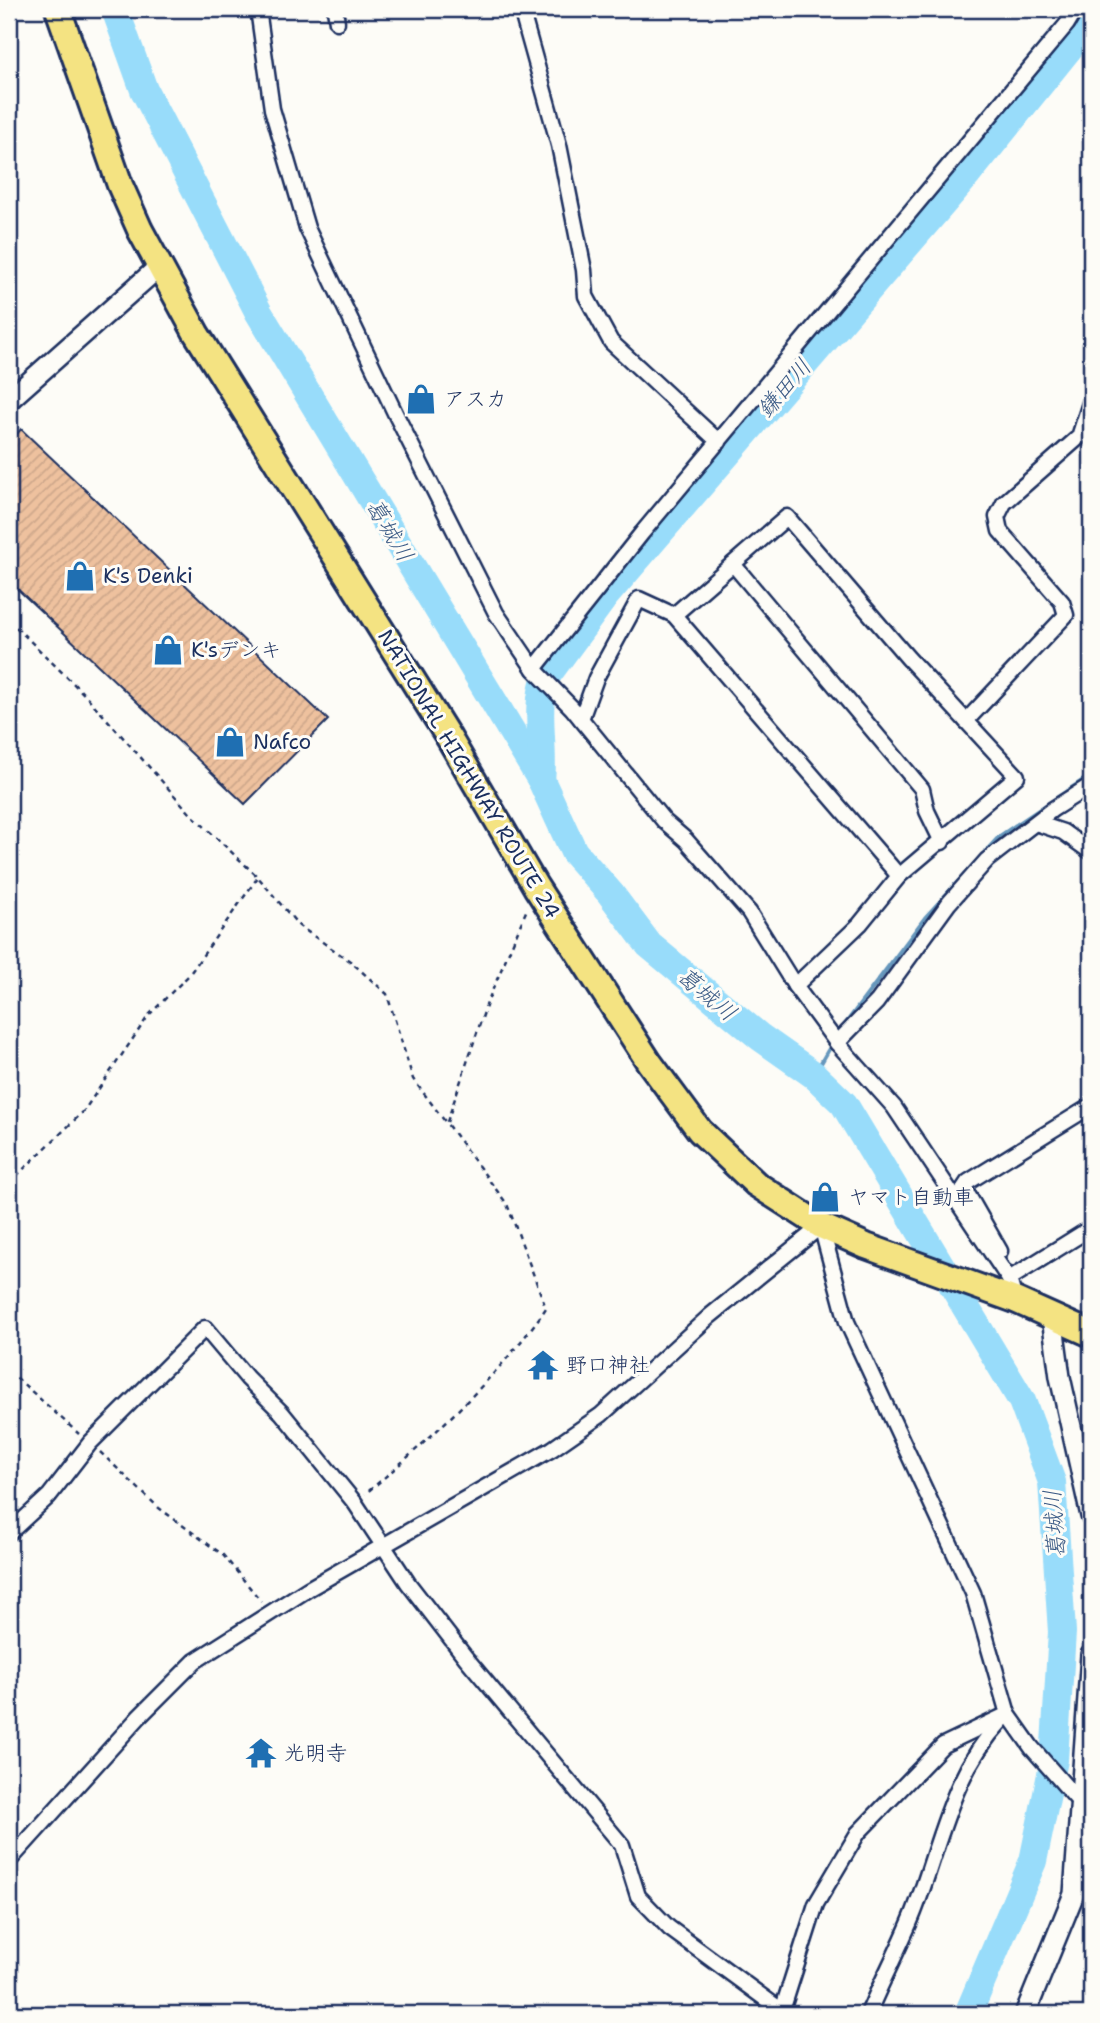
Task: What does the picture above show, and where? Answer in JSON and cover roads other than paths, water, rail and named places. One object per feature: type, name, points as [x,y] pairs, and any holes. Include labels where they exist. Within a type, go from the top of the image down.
[{"type":"highway","name":"NATIONAL HIGHWAY ROUTE 24","points":[[58,9],[120,185],[140,230],[196,333],[449,738],[536,887],[649,1062],[700,1131],[756,1184],[821,1226],[866,1247],[1006,1286],[1052,1317],[1091,1334]]},
{"type":"main road","points":[[9,400],[160,266]]},
{"type":"main road","points":[[1052,1317],[1060,1377],[1091,1516]]},
{"type":"main road","points":[[1025,2014],[1074,1894],[1091,1654]]},
{"type":"street","points":[[258,9],[272,109],[307,228],[396,415],[496,613],[534,669],[577,714],[664,821],[686,840],[749,912],[794,986],[837,1043],[894,1107],[1006,1286]]},
{"type":"street","points":[[521,9],[559,145],[584,270],[586,296],[611,342],[719,442]]},
{"type":"street","points":[[534,669],[1067,24],[1076,9]]},
{"type":"street","points":[[966,721],[1066,615],[1066,607],[1000,531],[997,517],[1004,503],[1079,437],[1091,400]]},
{"type":"street","points":[[674,614],[787,517],[1017,776],[899,876],[860,924],[794,986]]},
{"type":"street","points":[[733,564],[922,789],[927,811],[942,842]]},
{"type":"street","points":[[577,714],[639,599],[674,614],[899,876]]},
{"type":"street","points":[[837,1043],[877,1002],[949,903],[987,860],[1091,785]]},
{"type":"street","points":[[1036,823],[1063,832],[1091,852]]},
{"type":"street","points":[[1006,1286],[1000,1251],[964,1188],[968,1182],[1091,1106]]},
{"type":"street","points":[[9,1861],[139,1717],[195,1661],[338,1571],[385,1547],[552,1449],[601,1415],[710,1316],[821,1226],[847,1322],[973,1593],[1008,1714],[1032,1748],[1080,1801]]},
{"type":"street","points":[[1006,1286],[1091,1228]]},
{"type":"street","points":[[9,1533],[49,1496],[90,1443],[205,1328],[247,1378],[282,1413],[355,1503],[408,1583],[466,1658],[622,1845],[638,1896],[669,1928],[782,2012],[816,1904],[858,1833],[943,1745],[1008,1714]]},
{"type":"street","points":[[869,2014],[914,1912],[950,1801],[980,1744],[1008,1714]]},
{"type":"waterway","name":"葛城川","points":[[115,9],[144,90],[259,313],[541,780],[574,852],[610,893],[649,945],[760,1037],[814,1075],[844,1104],[1022,1401],[1052,1482],[1062,1632],[1054,1760],[1033,1861],[968,2014]]},
{"type":"waterway","name":"鎌田川","points":[[541,780],[540,715],[546,677],[606,595],[968,174],[1091,21]]},
{"type":"waterway","points":[[838,1034],[925,918],[1000,836],[1091,775]]},
{"type":"waterway","points":[[814,1075],[833,1042]]},
{"type":"place","name":"アスカ","points":[[421,399]]},
{"type":"place","name":"K's Denki","points":[[80,576]]},
{"type":"place","name":"K'sデンキ","points":[[168,650]]},
{"type":"place","name":"Nafco","points":[[230,742]]},
{"type":"place","name":"ヤマト自動車","points":[[825,1197]]},
{"type":"place","name":"野口神社","points":[[543,1365]]},
{"type":"place","name":"光明寺","points":[[261,1753]]}]
